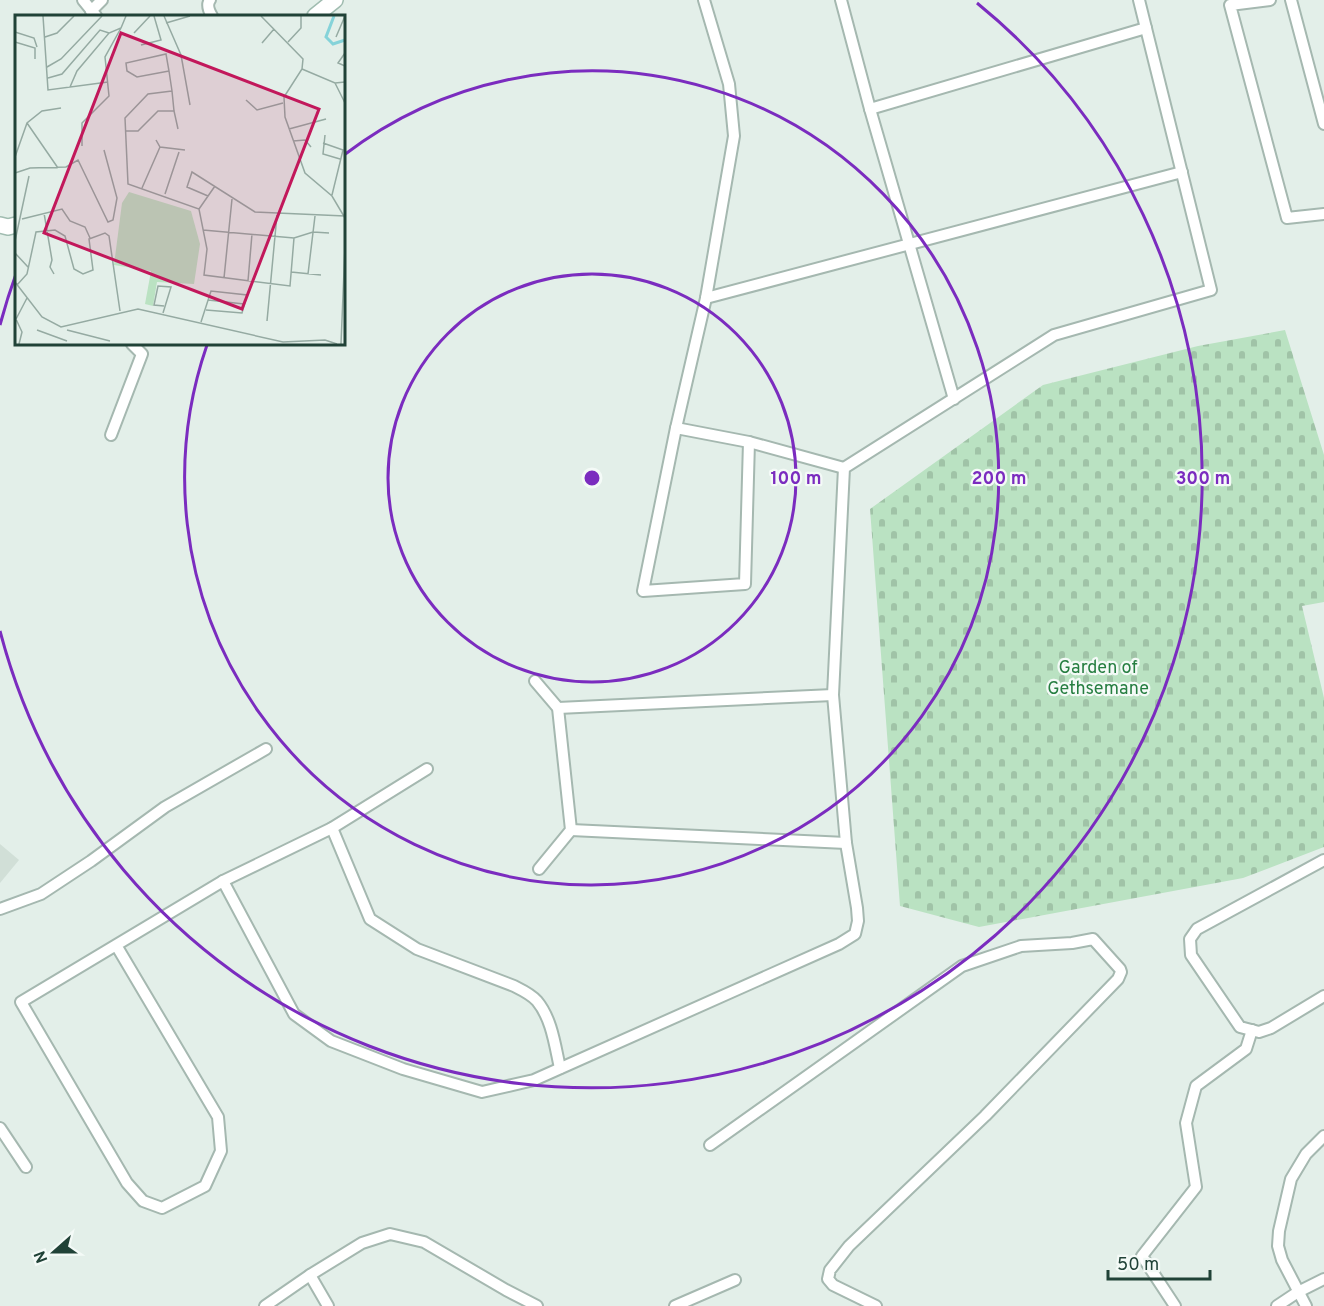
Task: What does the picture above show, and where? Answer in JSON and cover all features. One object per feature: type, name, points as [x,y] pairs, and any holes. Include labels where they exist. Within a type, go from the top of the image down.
[{"type":"main road","points":[[316,15],[335,0]]},
{"type":"main road","points":[[0,225],[8,227],[15,225]]},
{"type":"street","points":[[83,0],[94,14],[102,0]]},
{"type":"street","points":[[210,0],[208,9],[211,15]]},
{"type":"street","points":[[841,0],[954,399]]},
{"type":"street","points":[[676,428],[749,442],[844,468],[1054,335],[1211,290],[1139,0]]},
{"type":"street","points":[[1270,0],[1230,5],[1287,218],[1324,214]]},
{"type":"street","points":[[1291,0],[1324,124]]},
{"type":"street","points":[[707,1],[729,84],[734,136],[706,298],[676,428],[643,591],[745,584],[749,442]]},
{"type":"street","points":[[870,109],[1146,28]]},
{"type":"street","points":[[706,298],[1182,172]]},
{"type":"street","points":[[111,435],[142,354],[133,345]]},
{"type":"street","points":[[223,881],[294,1014],[331,1041],[403,1069],[482,1092],[534,1080],[839,944],[855,934],[858,921],[857,908],[846,843],[833,695],[844,468]]},
{"type":"street","points":[[535,681],[558,708],[571,830],[539,869]]},
{"type":"street","points":[[558,708],[833,695]]},
{"type":"street","points":[[0,909],[41,894],[165,807],[266,749]]},
{"type":"street","points":[[116,945],[218,1117],[221,1151],[205,1186],[162,1208],[143,1201],[127,1183],[21,1002],[116,945],[223,881],[332,828],[427,769]]},
{"type":"street","points":[[332,828],[370,919],[417,949],[514,986],[537,1001],[548,1019],[560,1068]]},
{"type":"street","points":[[571,830],[846,843]]},
{"type":"street","points":[[1324,860],[1197,929],[1190,939],[1191,955],[1240,1027],[1259,1032],[1271,1028],[1324,996]]},
{"type":"street","points":[[710,1145],[962,966],[1021,946],[1072,943],[1093,939],[1120,969],[1118,979],[985,1116],[849,1246],[830,1270],[828,1278],[834,1285],[876,1306]]},
{"type":"street","points":[[1175,1306],[1143,1256],[1196,1187],[1186,1123],[1196,1086],[1246,1049],[1252,1030]]},
{"type":"street","points":[[0,1128],[26,1167]]},
{"type":"street","points":[[1306,1306],[1282,1260],[1278,1246],[1279,1231],[1291,1179],[1306,1154],[1324,1136]]},
{"type":"street","points":[[265,1306],[362,1243],[390,1234],[424,1242],[537,1306]]},
{"type":"street","points":[[310,1275],[328,1306]]},
{"type":"street","points":[[675,1306],[735,1280]]},
{"type":"street","points":[[1277,1306],[1298,1292],[1324,1280]]},
{"type":"shaded area","points":[[0,844],[19,860],[0,883]]},
{"type":"green space","name":"Garden of Gethsemane","points":[[1285,330],[1324,455],[1324,602],[1302,606],[1324,698],[1324,847],[1243,878],[979,927],[900,906],[870,509],[1043,385],[1198,346]]}]
